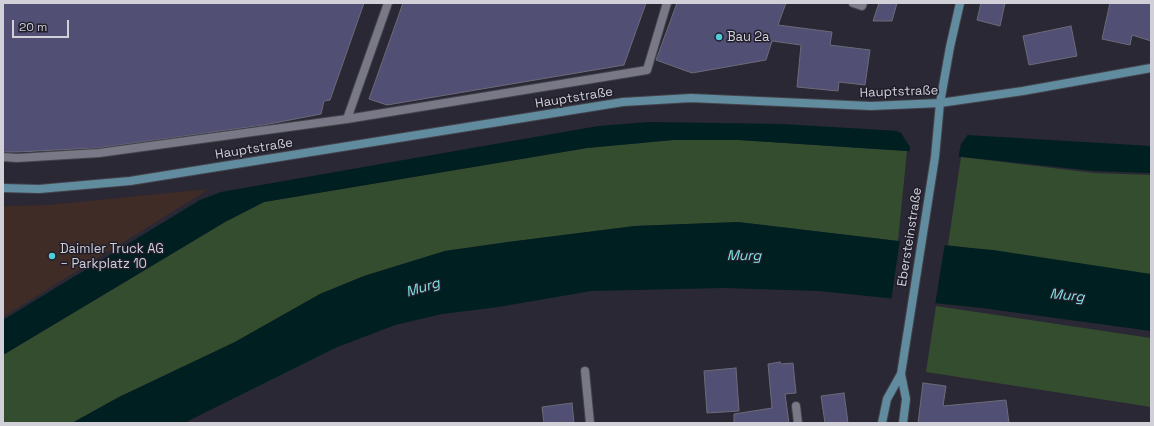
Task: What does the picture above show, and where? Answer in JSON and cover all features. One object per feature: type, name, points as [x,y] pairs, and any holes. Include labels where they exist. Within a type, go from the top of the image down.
[{"type":"street","points":[[347,119],[388,3]]},
{"type":"street","points":[[3,157],[17,158],[99,153],[347,119],[647,70],[667,3]]},
{"type":"street","points":[[853,3],[862,6],[863,3]]},
{"type":"street","name":"Ebersteinstraße","points":[[902,423],[906,399],[901,374],[935,157],[940,103],[960,3]]},
{"type":"street","name":"Hauptstraße","points":[[3,188],[39,189],[130,181],[623,102],[691,98],[871,106],[940,103],[1023,91],[1151,68]]},
{"type":"street","points":[[585,372],[590,423]]},
{"type":"street","name":"Ebersteinstraße","points":[[882,423],[887,399],[901,374]]},
{"type":"street","points":[[796,406],[798,423]]},
{"type":"shaded area","name":"Daimler Truck AG − Parkplatz 10","points":[[209,189],[3,317],[3,206],[48,205]]},
{"type":"green space","points":[[673,140],[739,140],[907,151],[898,241],[738,222],[635,226],[445,251],[364,276],[320,294],[235,342],[119,397],[72,423],[3,423],[3,355],[225,222],[264,202],[587,148]]},
{"type":"green space","points":[[961,157],[1094,173],[1151,175],[1151,275],[948,245]]},
{"type":"green space","points":[[936,306],[1151,338],[1151,407],[926,372]]},
{"type":"water","points":[[649,122],[782,124],[1151,146],[1151,173],[1094,171],[907,151],[739,140],[673,140],[587,148],[264,202],[225,222],[3,355],[3,320],[200,200],[221,192],[598,126]]},
{"type":"water","name":"Murg","points":[[738,222],[898,241],[993,250],[1151,274],[1151,331],[982,308],[820,291],[723,288],[591,291],[498,307],[442,314],[395,325],[335,348],[184,423],[72,423],[119,397],[235,342],[320,294],[364,276],[445,251],[635,226]]},
{"type":"pier","points":[[890,128],[969,133],[961,144],[958,159],[910,154],[910,147],[901,133]]},
{"type":"pier","points":[[900,239],[945,243],[935,305],[891,301]]},
{"type":"building","points":[[3,3],[364,3],[330,100],[324,101],[321,114],[264,125],[98,148],[3,152]]},
{"type":"building","points":[[403,3],[646,3],[624,65],[387,105],[369,99]]},
{"type":"building","name":"Bau 2a","points":[[677,3],[786,3],[778,25],[832,32],[830,45],[870,50],[865,85],[839,82],[838,91],[797,87],[801,45],[772,41],[766,60],[692,73],[656,60]]},
{"type":"building","points":[[879,3],[897,3],[892,21],[873,21]]},
{"type":"building","points":[[981,3],[1005,3],[1000,26],[977,20]]},
{"type":"building","points":[[1110,3],[1151,3],[1151,41],[1132,35],[1130,45],[1102,39]]},
{"type":"building","points":[[1071,26],[1077,56],[1029,65],[1023,36]]},
{"type":"building","points":[[780,362],[781,364],[793,363],[796,393],[785,394],[789,423],[734,423],[734,414],[772,408],[768,364]]},
{"type":"building","points":[[736,368],[739,411],[707,413],[704,371]]},
{"type":"building","points":[[923,383],[946,386],[943,406],[1006,400],[1009,423],[918,423]]},
{"type":"building","points":[[844,393],[848,423],[825,423],[821,396]]},
{"type":"building","points":[[572,403],[574,423],[544,423],[542,407]]},
{"type":"place","name":"Bau 2a","points":[[719,37]]},
{"type":"place","name":"Daimler Truck AG − Parkplatz 10","points":[[52,256]]}]
